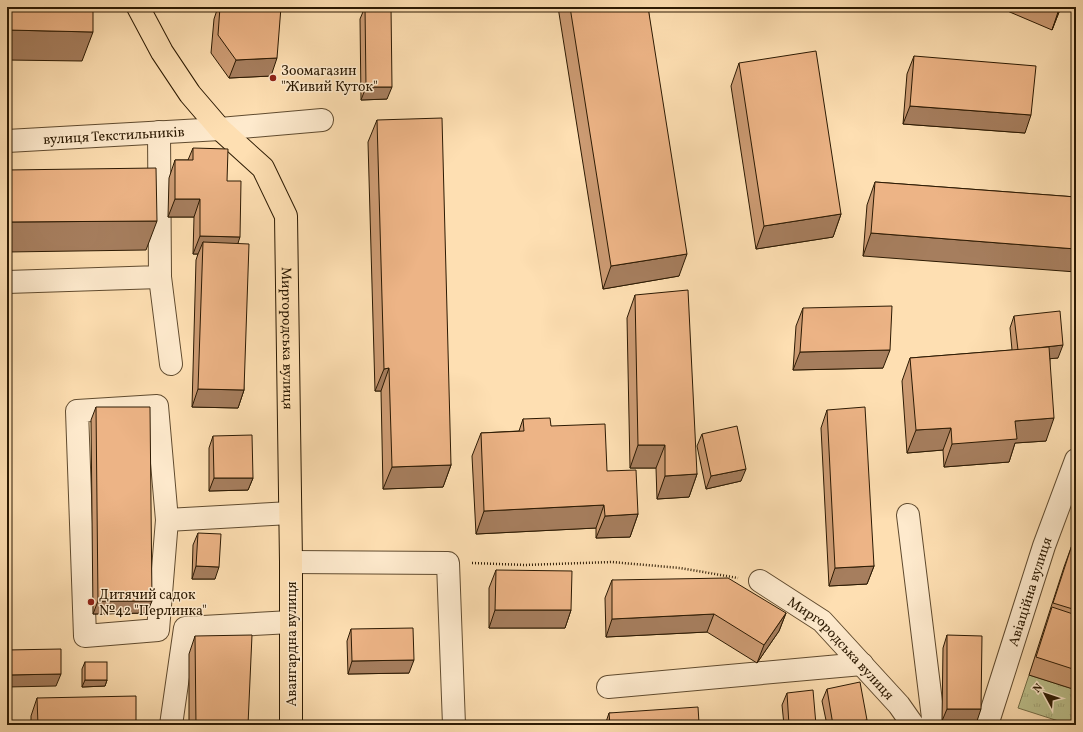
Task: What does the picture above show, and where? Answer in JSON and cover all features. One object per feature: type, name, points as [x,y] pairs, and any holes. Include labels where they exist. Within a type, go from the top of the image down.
[{"type":"main road","name":"Миргородська вулиця","points":[[138,7],[162,52],[190,94],[220,129],[263,168],[286,216],[291,562]]},
{"type":"main road","name":"Авангардна вулиця","points":[[291,562],[291,725]]},
{"type":"street","name":"вулиця Текстильників","points":[[7,141],[220,129],[322,120]]},
{"type":"street","points":[[159,132],[160,278],[171,364]]},
{"type":"street","points":[[7,282],[160,278]]},
{"type":"street","points":[[157,406],[167,520],[158,630],[85,636],[77,411],[157,406]]},
{"type":"street","name":"Авіаційна вулиця","points":[[987,725],[1044,546],[1076,460]]},
{"type":"street","points":[[167,520],[290,513]]},
{"type":"street","points":[[908,515],[933,718],[931,725]]},
{"type":"street","points":[[291,562],[448,563],[454,725]]},
{"type":"street","name":"Миргородська вулиця","points":[[760,581],[822,620],[899,705],[913,725]]},
{"type":"street","points":[[171,725],[185,628],[291,622]]},
{"type":"street","points":[[608,687],[862,664]]},
{"type":"path","points":[[448,563],[525,565],[612,562],[680,568],[760,581]]},
{"type":"green space","points":[[1029,675],[1076,690],[1076,725],[1071,725],[1018,708]]},
{"type":"building","points":[[7,7],[93,7],[93,32],[7,30]]},
{"type":"building","points":[[220,7],[281,7],[277,58],[236,60],[218,35]]},
{"type":"building","points":[[365,7],[391,7],[392,87],[366,87]]},
{"type":"building","points":[[570,7],[648,7],[687,254],[611,266]]},
{"type":"building","points":[[1048,7],[1060,7],[1058,12]]},
{"type":"building","points":[[816,51],[841,214],[764,226],[739,63]]},
{"type":"building","points":[[914,56],[1036,66],[1031,115],[910,106]]},
{"type":"building","points":[[442,118],[451,465],[392,467],[389,368],[384,369],[377,120]]},
{"type":"building","points":[[193,148],[228,149],[227,181],[241,181],[240,237],[200,236],[200,199],[175,199],[175,160],[193,160]]},
{"type":"building","points":[[156,168],[157,221],[7,222],[7,170]]},
{"type":"building","points":[[875,182],[1076,197],[1076,249],[871,233]]},
{"type":"building","points":[[203,242],[249,244],[244,390],[198,389]]},
{"type":"building","points":[[688,290],[697,474],[665,476],[665,445],[638,445],[635,295]]},
{"type":"building","points":[[892,306],[890,350],[800,352],[803,308]]},
{"type":"building","points":[[1060,311],[1063,345],[1018,350],[1014,316]]},
{"type":"building","points":[[1049,347],[1054,418],[1015,421],[1017,439],[952,444],[951,428],[916,430],[910,358]]},
{"type":"building","points":[[96,407],[150,407],[152,601],[98,601]]},
{"type":"building","points":[[865,407],[874,566],[835,568],[827,410]]},
{"type":"building","points":[[550,418],[551,426],[605,424],[607,471],[636,470],[638,514],[605,516],[604,505],[484,511],[481,433],[524,431],[523,419]]},
{"type":"building","points":[[737,426],[746,469],[711,476],[702,434]]},
{"type":"building","points":[[252,435],[253,478],[214,478],[213,436]]},
{"type":"building","points":[[198,533],[221,534],[219,567],[196,566]]},
{"type":"building","points":[[1072,545],[1076,546],[1076,610],[1053,603]]},
{"type":"building","points":[[496,570],[572,571],[571,610],[495,610]]},
{"type":"building","points":[[728,578],[786,613],[764,645],[714,614],[612,619],[612,580]]},
{"type":"building","points":[[1052,607],[1076,615],[1076,670],[1036,657]]},
{"type":"building","points":[[413,628],[414,660],[352,661],[351,629]]},
{"type":"building","points":[[252,635],[248,725],[196,725],[195,636]]},
{"type":"building","points":[[947,635],[982,636],[981,709],[947,709]]},
{"type":"building","points":[[61,649],[61,674],[7,675],[7,650]]},
{"type":"building","points":[[85,662],[107,662],[107,680],[85,680]]},
{"type":"building","points":[[860,682],[867,720],[833,725],[827,689]]},
{"type":"building","points":[[813,690],[816,725],[789,725],[787,693]]},
{"type":"building","points":[[136,696],[136,725],[38,725],[37,698]]},
{"type":"building","points":[[698,707],[699,723],[688,725],[610,725],[609,713]]},
{"type":"building","points":[[780,721],[780,725],[728,725]]},
{"type":"place","name":"Зоомагазин \"Живий Куток\"","points":[[273,78]]},
{"type":"place","name":"Дитячий садок №42 \"Перлинка\"","points":[[91,602]]}]
